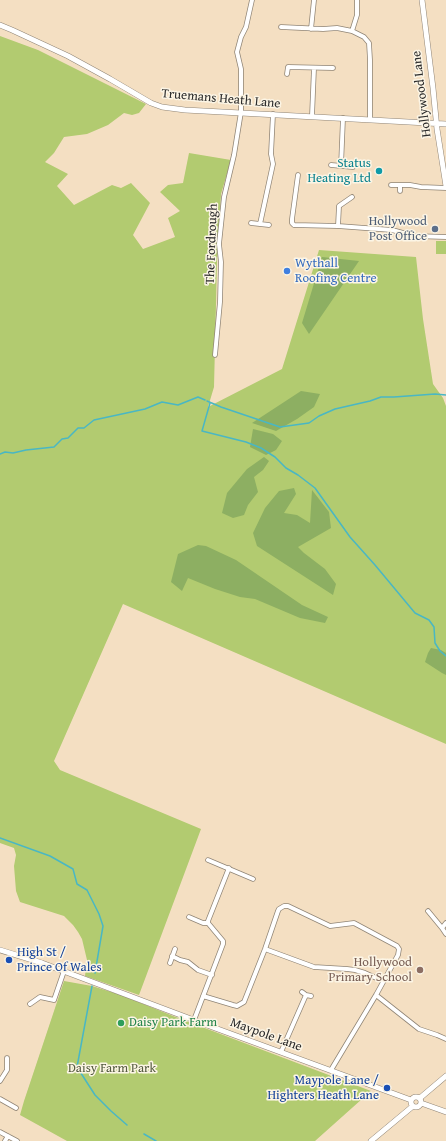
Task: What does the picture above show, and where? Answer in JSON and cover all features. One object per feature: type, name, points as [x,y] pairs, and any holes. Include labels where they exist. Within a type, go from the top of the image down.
[{"type":"street","name":"The Fordrough","points":[[215,355],[220,302],[221,262],[219,244],[224,197],[242,112],[241,69],[237,52],[241,37],[246,27],[252,0]]},
{"type":"street","points":[[311,29],[314,0]]},
{"type":"street","points":[[352,30],[357,15],[357,0]]},
{"type":"street","name":"Hollywood Lane","points":[[422,0],[436,123],[446,187]]},
{"type":"street","name":"Truemans Heath Lane","points":[[0,25],[68,56],[110,78],[157,106],[185,110],[446,124]]},
{"type":"street","points":[[281,27],[311,29],[337,28],[352,30],[364,37],[369,43],[370,119]]},
{"type":"street","points":[[287,74],[288,67],[333,68]]},
{"type":"street","points":[[312,116],[314,68]]},
{"type":"street","points":[[260,224],[273,164],[271,154],[274,114]]},
{"type":"street","points":[[341,166],[343,118]]},
{"type":"street","points":[[331,165],[353,167]]},
{"type":"street","points":[[292,179],[298,178],[292,219],[292,223],[294,225],[338,226],[392,230],[414,236],[446,237]]},
{"type":"street","points":[[400,185],[400,191]]},
{"type":"street","points":[[391,186],[446,187]]},
{"type":"street","points":[[338,226],[339,206],[352,197]]},
{"type":"street","points":[[251,223],[269,224]]},
{"type":"street","points":[[208,860],[254,879]]},
{"type":"street","points":[[208,923],[229,868]]},
{"type":"street","points":[[203,996],[237,1006],[246,1000],[278,911],[282,907],[288,906],[330,926],[354,923],[398,947],[398,955],[332,1070]]},
{"type":"street","points":[[428,911],[446,934]]},
{"type":"street","points":[[189,917],[203,923],[208,923],[224,943],[194,1020]]},
{"type":"street","points":[[442,928],[446,923]]},
{"type":"street","points":[[170,963],[175,949]]},
{"type":"street","points":[[265,949],[314,968],[355,970],[383,981]]},
{"type":"street","name":"Maypole Lane","points":[[0,950],[42,962],[411,1100]]},
{"type":"street","points":[[172,956],[188,962],[198,970],[212,975]]},
{"type":"street","points":[[30,1004],[40,997],[54,1000],[64,971]]},
{"type":"street","points":[[281,1052],[308,995],[302,992]]},
{"type":"street","points":[[376,995],[420,1029],[446,1039]]},
{"type":"street","points":[[0,1081],[7,1070],[6,1058]]},
{"type":"street","points":[[371,1141],[413,1106],[417,1107],[429,1091],[446,1076]]},
{"type":"street","points":[[429,1091],[427,1097],[429,1106]]},
{"type":"street","points":[[413,1106],[411,1100],[415,1097],[429,1106],[446,1112]]},
{"type":"street","points":[[0,1099],[16,1108]]},
{"type":"street","points":[[0,1132],[17,1141]]},
{"type":"street","points":[[5,1141],[8,1136]]},
{"type":"green space","points":[[0,36],[38,50],[146,104],[139,113],[132,115],[124,113],[108,125],[87,134],[64,137],[54,153],[45,162],[68,174],[57,186],[74,205],[112,185],[121,188],[131,183],[150,203],[133,235],[143,249],[175,237],[168,218],[180,211],[160,192],[168,185],[183,183],[189,153],[231,160],[221,194],[217,262],[214,387],[208,407],[282,369],[319,250],[416,257],[423,319],[433,384],[443,398],[446,406],[446,744],[123,604],[54,761],[60,770],[201,829],[139,995],[85,976],[87,960],[82,939],[78,932],[64,916],[20,902],[16,891],[14,866],[16,855],[14,848],[0,843]]},
{"type":"green space","points":[[436,241],[446,241],[446,254],[436,254]]},
{"type":"green space","points":[[322,257],[359,261],[309,334],[302,323]]},
{"type":"green space","points":[[301,391],[320,394],[314,407],[297,419],[276,431],[252,423]]},
{"type":"green space","points":[[253,429],[273,434],[282,441],[276,450],[266,455],[250,447]]},
{"type":"green space","points":[[264,457],[269,461],[263,470],[254,477],[258,492],[248,505],[244,515],[233,518],[222,513],[227,493],[247,469]]},
{"type":"green space","points":[[294,488],[296,494],[284,513],[297,515],[310,523],[312,490],[329,512],[331,528],[298,547],[325,569],[336,584],[333,595],[257,546],[253,533],[265,508],[279,491]]},
{"type":"green space","points":[[198,545],[206,546],[236,560],[302,605],[328,617],[325,623],[300,618],[255,599],[240,597],[188,578],[182,591],[171,582],[178,554]]},
{"type":"green space","points":[[431,648],[441,650],[446,653],[446,675],[425,662]]},
{"type":"green space","name":"Daisy Farm Park","points":[[64,981],[92,986],[121,995],[371,1091],[315,1141],[67,1141],[20,1115]]},
{"type":"waterway","points":[[207,401],[280,427],[309,423],[319,416],[335,409],[381,397],[435,394],[446,395]]},
{"type":"waterway","points":[[0,454],[5,452],[13,453],[54,447],[62,439],[68,438],[78,428],[84,428],[94,420],[145,409],[162,402],[178,405],[198,397],[205,400]]},
{"type":"waterway","points":[[210,403],[202,431],[246,442],[261,448],[315,488],[350,537],[415,613],[429,620],[434,627],[435,643],[440,651],[446,656]]},
{"type":"waterway","points":[[0,838],[50,856],[73,869],[77,884],[87,890],[99,914],[103,926],[95,973]]},
{"type":"waterway","points":[[92,986],[77,1067],[95,1095],[127,1125]]},
{"type":"waterway","points":[[144,1134],[156,1141]]},
{"type":"place","name":"Status Heating Ltd","points":[[379,171]]},
{"type":"place","name":"Hollywood Post Office","points":[[435,229]]},
{"type":"place","name":"Wythall Roofing Centre","points":[[287,271]]},
{"type":"place","name":"High St / Prince Of Wales","points":[[9,960]]},
{"type":"place","name":"Hollywood Primary School","points":[[420,970]]},
{"type":"place","name":"Daisy Park Farm","points":[[121,1023]]},
{"type":"place","name":"Maypole Lane / Highters Heath Lane","points":[[387,1088]]}]
